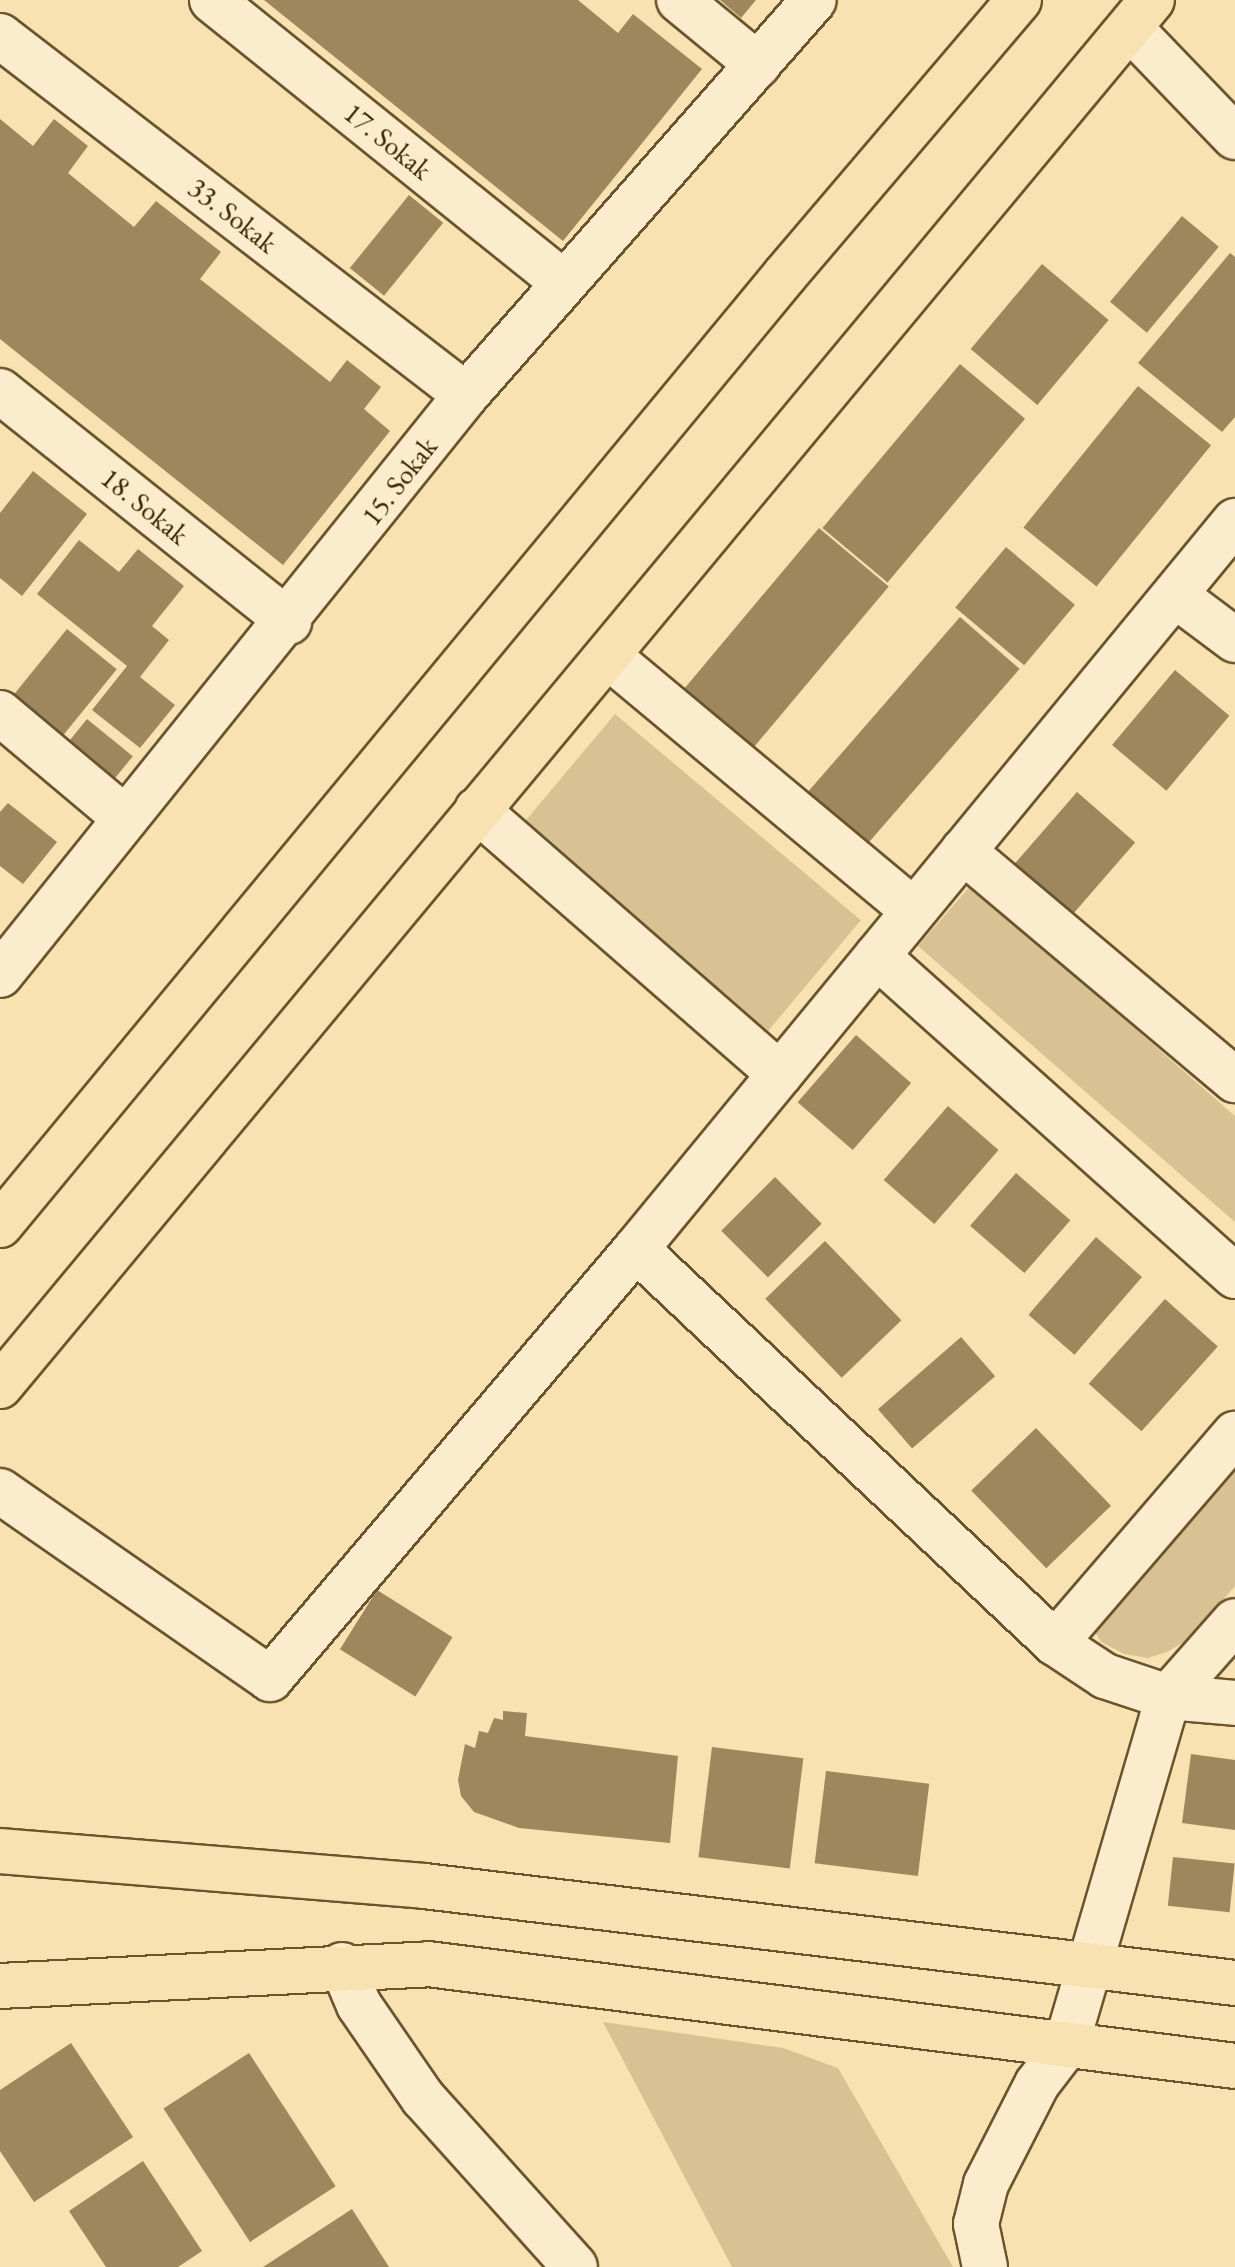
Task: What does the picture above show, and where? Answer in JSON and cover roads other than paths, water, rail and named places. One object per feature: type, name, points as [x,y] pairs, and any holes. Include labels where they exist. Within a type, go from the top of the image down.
[{"type":"main road","points":[[0,1225],[785,275],[1019,0]]},
{"type":"main road","points":[[0,1386],[1142,14]]},
{"type":"main road","points":[[0,1851],[424,1886],[1235,1983]]},
{"type":"main road","points":[[0,1986],[342,1965],[428,1964],[1235,2066]]},
{"type":"street","name":"17. Sokak","points":[[212,0],[563,282]]},
{"type":"street","points":[[679,0],[758,65]]},
{"type":"street","name":"15. Sokak","points":[[0,975],[125,818],[289,622],[466,395],[814,0]]},
{"type":"street","points":[[1142,14],[1235,137]]},
{"type":"street","name":"33. Sokak","points":[[0,36],[466,395]]},
{"type":"street","name":"18. Sokak","points":[[0,391],[289,622]]},
{"type":"street","points":[[0,1491],[270,1679],[636,1249],[1235,521]]},
{"type":"street","points":[[1175,595],[1235,640]]},
{"type":"street","points":[[608,656],[914,911]]},
{"type":"street","points":[[0,713],[125,818]]},
{"type":"street","points":[[477,810],[780,1074]]},
{"type":"street","points":[[963,851],[1235,1080]]},
{"type":"street","points":[[877,956],[1235,1276]]},
{"type":"street","points":[[636,1249],[1055,1643],[1105,1676],[1168,1697],[1235,1703]]},
{"type":"street","points":[[1055,1643],[1235,1434]]},
{"type":"street","points":[[985,2267],[976,2224],[986,2184],[1037,2084],[1066,2046],[1093,1967],[1168,1697],[1235,1621]]},
{"type":"street","points":[[342,1965],[365,2015],[423,2098],[572,2266]]}]
